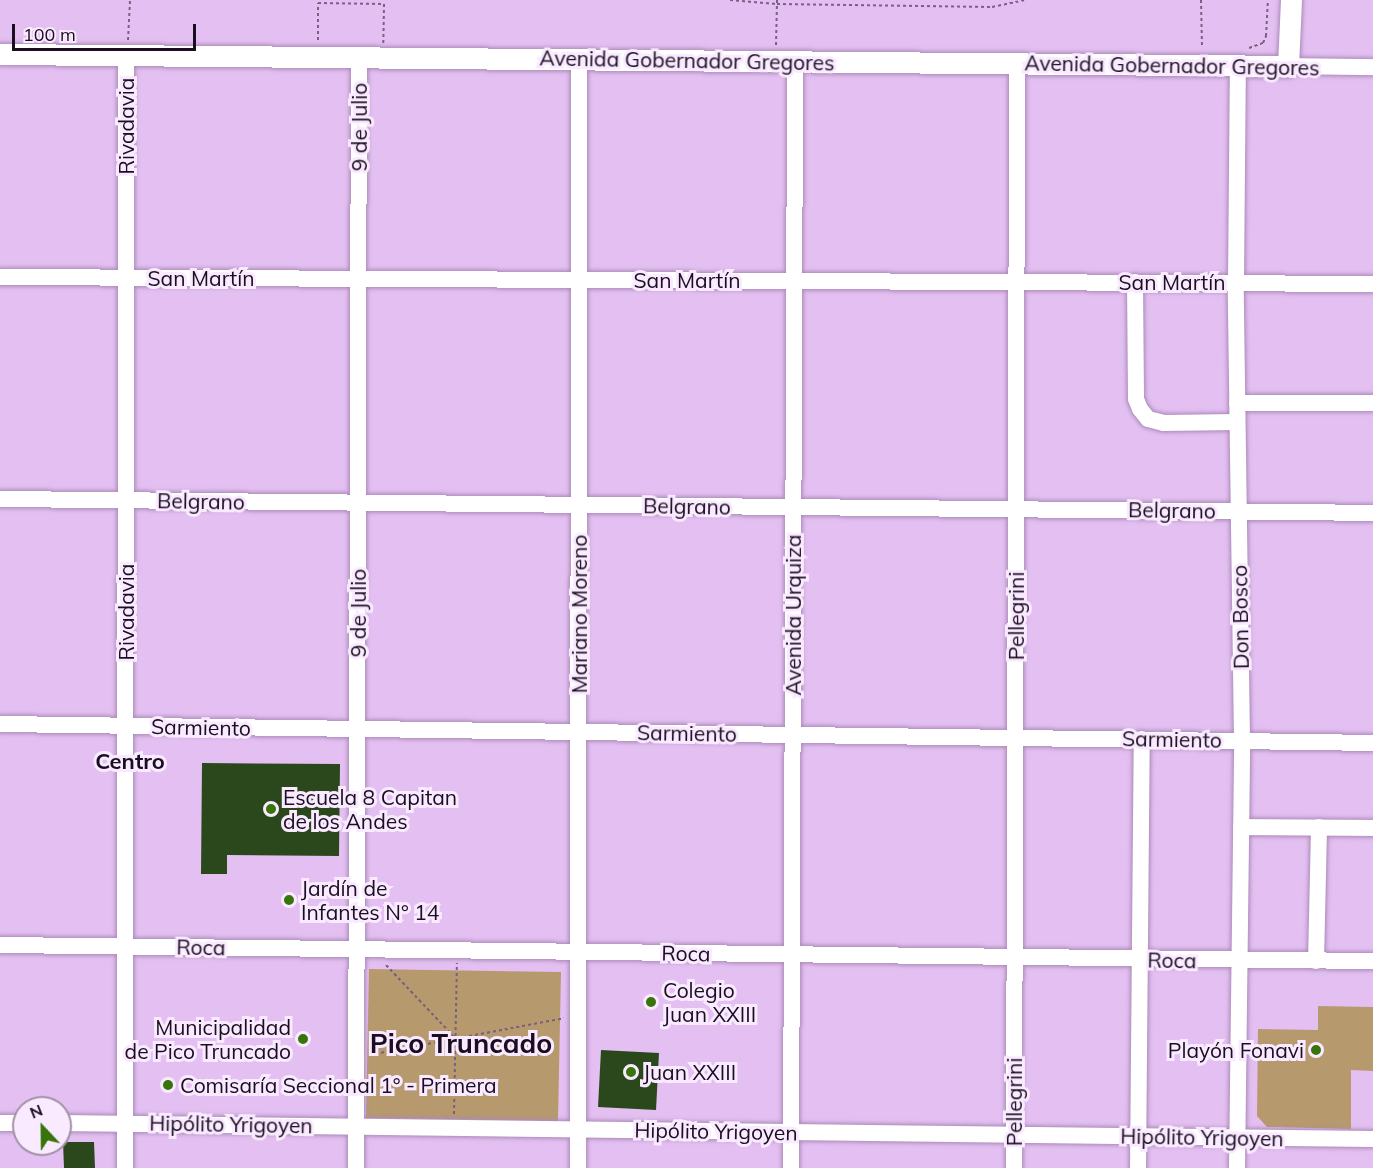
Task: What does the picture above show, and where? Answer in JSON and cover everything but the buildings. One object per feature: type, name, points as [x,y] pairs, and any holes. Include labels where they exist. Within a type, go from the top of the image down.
[{"type":"main road","points":[[1288,66],[1291,0]]},
{"type":"main road","name":"Avenida Gobernador Gregores","points":[[0,54],[127,51],[579,60],[1017,63],[1240,57],[1288,66]]},
{"type":"street","name":"Rivadavia","points":[[125,1168],[127,51]]},
{"type":"street","name":"9 de Julio","points":[[356,1168],[357,1057],[365,949],[358,729],[359,57]]},
{"type":"street","name":"Don Bosco","points":[[1237,1168],[1242,740],[1236,282],[1240,57]]},
{"type":"street","name":"Mariano Moreno","points":[[578,1168],[579,60]]},
{"type":"street","name":"Avenida Urquiza","points":[[786,61],[794,280],[791,1168]]},
{"type":"street","name":"Pellegrini","points":[[1014,1168],[1017,63]]},
{"type":"street","name":"Avenida Gobernador Gregores","points":[[1288,66],[1373,67]]},
{"type":"street","name":"San Martín","points":[[0,277],[1373,284]]},
{"type":"street","points":[[1135,282],[1136,399],[1140,409],[1148,419],[1164,423],[1238,422]]},
{"type":"street","points":[[1237,403],[1373,403]]},
{"type":"street","name":"Belgrano","points":[[0,500],[1373,513]]},
{"type":"street","name":"Sarmiento","points":[[0,724],[1373,743]]},
{"type":"street","points":[[1138,1168],[1142,739]]},
{"type":"street","points":[[1241,827],[1373,828]]},
{"type":"street","points":[[1316,961],[1319,827]]},
{"type":"street","name":"Roca","points":[[0,945],[1373,961]]},
{"type":"street","name":"Hipólito Yrigoyen","points":[[72,1123],[1373,1139]]},
{"type":"path","points":[[127,51],[130,0]]},
{"type":"path","points":[[730,0],[777,4],[992,7],[1026,0]]},
{"type":"path","points":[[777,0],[786,61]]},
{"type":"path","points":[[1201,0],[1202,50],[1212,50]]},
{"type":"path","points":[[1240,57],[1263,43],[1269,26],[1268,0]]},
{"type":"path","points":[[318,43],[318,3],[351,2],[384,4],[383,46]]},
{"type":"path","points":[[365,949],[454,1038]]},
{"type":"path","points":[[454,1128],[454,1038],[458,951]]},
{"type":"path","points":[[357,1057],[579,1015]]},
{"type":"shaded area","points":[[369,969],[561,972],[558,1121],[366,1118]]},
{"type":"shaded area","name":"Playón Fonavi","points":[[1318,1006],[1373,1007],[1373,1071],[1351,1070],[1351,1129],[1267,1127],[1257,1116],[1258,1029],[1318,1030]]},
{"type":"place","name":"Escuela 8 Capitan de los Andes","points":[[271,809]]},
{"type":"place","name":"Jardín de Infantes N° 14","points":[[289,900]]},
{"type":"place","name":"Colegio Juan XXIII","points":[[651,1002]]},
{"type":"place","name":"Municipalidad de Pico Truncado","points":[[303,1039]]},
{"type":"place","name":"Playón Fonavi","points":[[1316,1050]]},
{"type":"place","name":"Juan XXIII","points":[[631,1072]]},
{"type":"place","name":"Comisaría Seccional 1° - Primera","points":[[168,1085]]},
{"type":"district","name":"Centro","points":[[130,762]]},
{"type":"district","name":"Pico Truncado","points":[[461,1044]]}]
